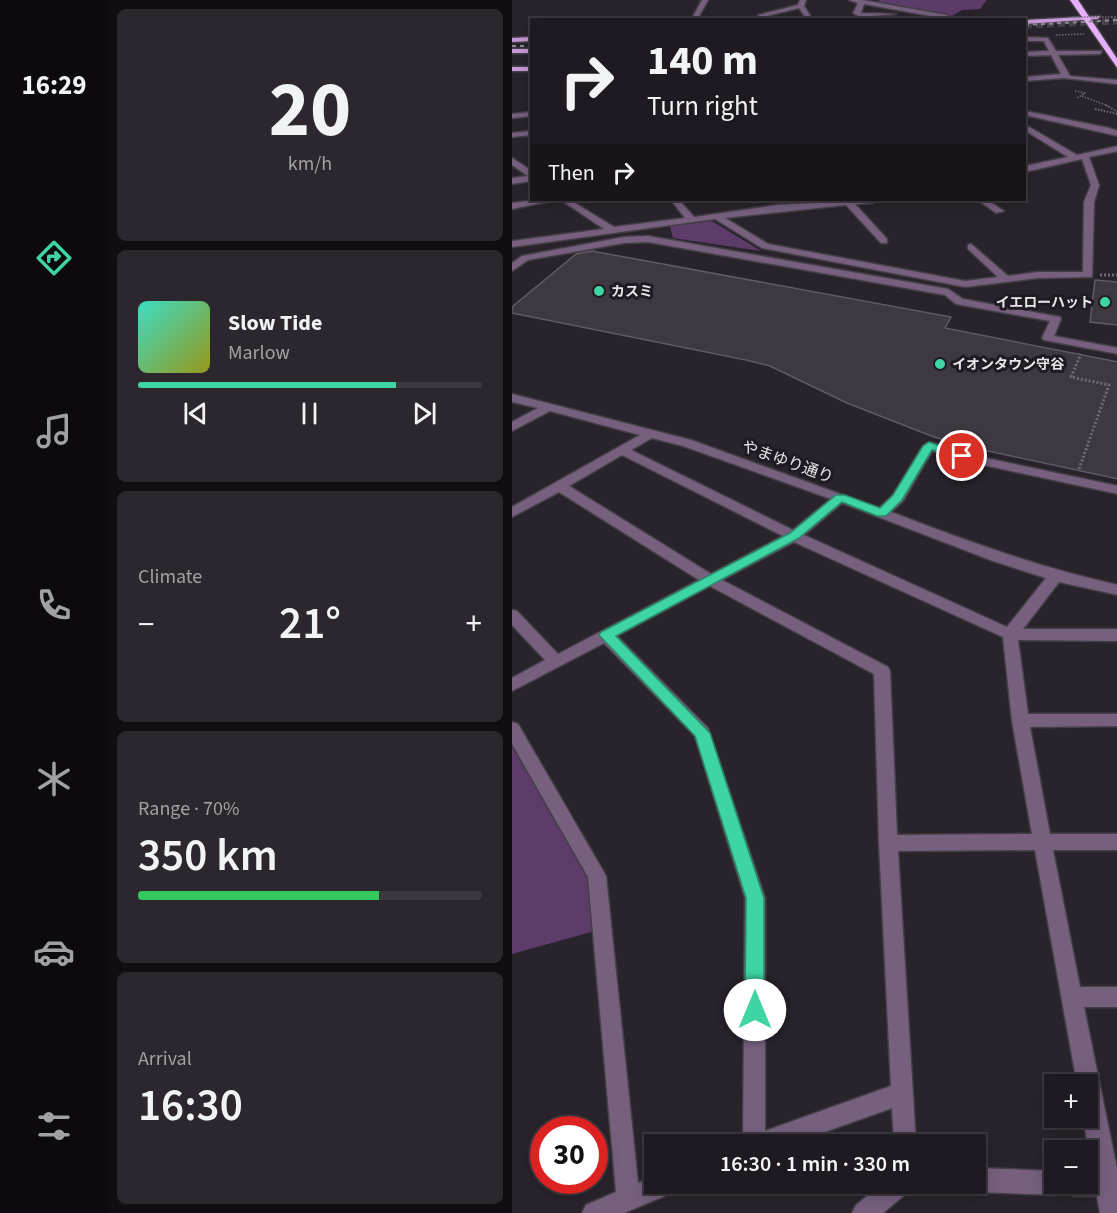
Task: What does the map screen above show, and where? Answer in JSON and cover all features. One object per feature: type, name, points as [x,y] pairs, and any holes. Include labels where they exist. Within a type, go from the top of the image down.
[{"type":"highway","points":[[1074,0],[1118,67]]},
{"type":"highway","points":[[1096,14],[1104,26]]},
{"type":"main road","points":[[1026,22],[1086,18],[1096,14]]},
{"type":"main road","points":[[512,41],[530,40]]},
{"type":"main road","points":[[512,53],[530,52]]},
{"type":"main road","points":[[512,69],[530,69]]},
{"type":"street","points":[[694,18],[705,0]]},
{"type":"street","points":[[852,0],[948,18]]},
{"type":"street","points":[[862,2],[856,13],[860,15],[916,11]]},
{"type":"street","points":[[755,10],[772,16],[802,3],[809,18]]},
{"type":"street","points":[[1026,39],[1046,39],[1065,76]]},
{"type":"street","points":[[1026,54],[1100,51]]},
{"type":"street","points":[[1026,79],[1065,76],[1073,79],[1118,82]]},
{"type":"street","points":[[512,116],[530,114]]},
{"type":"street","points":[[1026,116],[1041,116],[1118,134]]},
{"type":"street","points":[[716,216],[765,246],[965,284],[1038,275],[1088,275],[1089,202],[1095,185],[1081,157],[1029,129]]},
{"type":"street","points":[[512,135],[530,134]]},
{"type":"street","points":[[1026,169],[1118,148]]},
{"type":"street","points":[[513,162],[530,173]]},
{"type":"street","points":[[512,181],[530,173]]},
{"type":"street","points":[[512,206],[544,201]]},
{"type":"street","points":[[567,201],[612,230]]},
{"type":"street","points":[[676,201],[691,219]]},
{"type":"street","points":[[512,244],[820,202],[860,201]]},
{"type":"street","points":[[984,201],[999,211]]},
{"type":"street","points":[[848,202],[884,241]]},
{"type":"street","points":[[512,268],[525,258],[624,240],[648,239],[948,292],[960,302],[1056,319],[1048,338],[1118,351]]},
{"type":"street","points":[[971,247],[1006,279]]},
{"type":"street","name":"やまゆり通り","points":[[512,398],[652,433],[728,456],[998,558],[1056,576],[1118,590]]},
{"type":"street","points":[[512,427],[549,407]]},
{"type":"street","points":[[512,513],[652,433]]},
{"type":"street","points":[[882,513],[898,498],[929,446],[978,460],[1118,490]]},
{"type":"street","points":[[621,450],[794,536],[1010,634],[1118,635]]},
{"type":"street","points":[[559,486],[710,580],[882,671],[888,843],[904,1134]]},
{"type":"street","points":[[512,685],[794,536],[840,498]]},
{"type":"street","points":[[1056,576],[1010,634],[1020,721],[1072,997],[1112,1185],[1112,1213]]},
{"type":"street","points":[[512,615],[556,662]]},
{"type":"street","points":[[606,635],[702,733],[755,898],[754,1134]]},
{"type":"street","points":[[1020,721],[1118,720]]},
{"type":"street","points":[[512,729],[597,876],[628,1199]]},
{"type":"street","points":[[888,843],[1118,842]]},
{"type":"street","points":[[1072,997],[1118,997]]},
{"type":"street","points":[[789,1134],[902,1093]]},
{"type":"street","points":[[986,1180],[1044,1183]]},
{"type":"street","points":[[594,1213],[644,1193]]},
{"type":"street","points":[[864,1213],[888,1194]]},
{"type":"path","points":[[1072,16],[1118,17]]},
{"type":"path","points":[[1069,90],[1085,93],[1082,96]]},
{"type":"path","points":[[1077,98],[1082,96],[1103,103],[1118,113]]},
{"type":"path","points":[[1095,109],[1118,113]]},
{"type":"path","points":[[1079,471],[1109,385],[1072,377],[1080,355]]},
{"type":"shaded area","points":[[879,0],[987,0],[980,9],[962,10],[952,16],[877,3]]},
{"type":"shaded area","points":[[712,221],[761,251],[673,238],[670,226]]},
{"type":"shaded area","points":[[512,729],[597,876],[602,929],[512,954]]},
{"type":"building","name":"イオンタウン守谷","points":[[592,251],[951,317],[945,328],[1118,362],[1118,479],[974,448],[934,437],[847,403],[770,366],[512,313],[512,307],[576,254]]},
{"type":"building","name":"イエローハット","points":[[1095,280],[1118,282],[1118,325],[1090,322]]},
{"type":"tunnel","points":[[1026,25],[1118,21]]},
{"type":"railway","points":[[1026,25],[1118,20]]},
{"type":"railway","points":[[512,46],[530,46]]},
{"type":"place","name":"カスミ","points":[[599,291]]},
{"type":"place","name":"イエローハット","points":[[1105,302]]},
{"type":"place","name":"イオンタウン守谷","points":[[940,364]]},
{"type":"route","points":[[755,1010],[755,898],[702,733],[606,635],[794,536],[840,498],[882,513],[898,498],[929,446],[962,456]]}]
